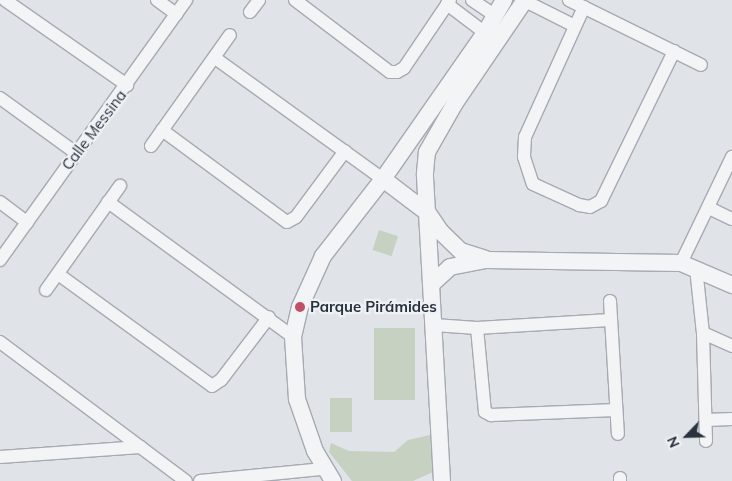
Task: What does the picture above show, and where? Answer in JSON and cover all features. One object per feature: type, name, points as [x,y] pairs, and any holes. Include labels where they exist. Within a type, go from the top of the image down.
[{"type":"street","points":[[5,0],[127,85]]},
{"type":"street","points":[[157,0],[176,14]]},
{"type":"street","name":"Calle Messina","points":[[0,260],[186,0]]},
{"type":"street","points":[[250,12],[259,0]]},
{"type":"street","points":[[296,0],[390,72],[398,72],[404,68],[449,4],[485,33]]},
{"type":"street","points":[[472,0],[496,16]]},
{"type":"street","points":[[200,481],[328,475],[297,399],[293,337],[300,307],[323,256],[382,179],[485,33],[504,0]]},
{"type":"street","points":[[569,0],[701,65]]},
{"type":"street","points":[[442,481],[433,283],[425,173],[427,152],[435,134],[530,3],[575,26]]},
{"type":"street","points":[[584,7],[525,137],[524,157],[533,184],[579,205],[590,207],[601,202],[674,51]]},
{"type":"street","points":[[151,146],[230,35]]},
{"type":"street","points":[[215,58],[350,154],[428,213],[441,232],[462,251],[487,260]]},
{"type":"street","points":[[0,98],[76,153]]},
{"type":"street","points":[[162,130],[287,222],[296,217],[350,154]]},
{"type":"street","points":[[706,441],[702,333],[688,266],[709,208],[732,157]]},
{"type":"street","points":[[46,290],[120,186]]},
{"type":"street","points":[[0,202],[27,222]]},
{"type":"street","points":[[108,202],[271,319],[293,337]]},
{"type":"street","points":[[709,208],[732,219]]},
{"type":"street","points":[[433,283],[450,267],[487,260],[688,266],[732,285]]},
{"type":"street","points":[[58,274],[212,386],[221,380],[271,319]]},
{"type":"street","points":[[610,301],[618,434]]},
{"type":"street","points":[[434,325],[477,328],[610,320]]},
{"type":"street","points":[[477,328],[486,412],[491,415],[616,410]]},
{"type":"street","points":[[702,333],[732,346]]},
{"type":"street","points":[[0,342],[186,481]]},
{"type":"street","points":[[706,420],[732,419]]},
{"type":"street","points":[[1,456],[141,447]]},
{"type":"green space","points":[[379,230],[398,236],[392,256],[373,250]]},
{"type":"green space","points":[[374,328],[415,328],[415,400],[374,400]]},
{"type":"green space","points":[[330,398],[352,398],[352,432],[330,432]]},
{"type":"green space","points":[[430,435],[433,472],[413,481],[352,481],[329,452],[331,443],[349,451],[394,452],[408,440]]},
{"type":"place","name":"Parque Pirámides","points":[[300,307]]}]
